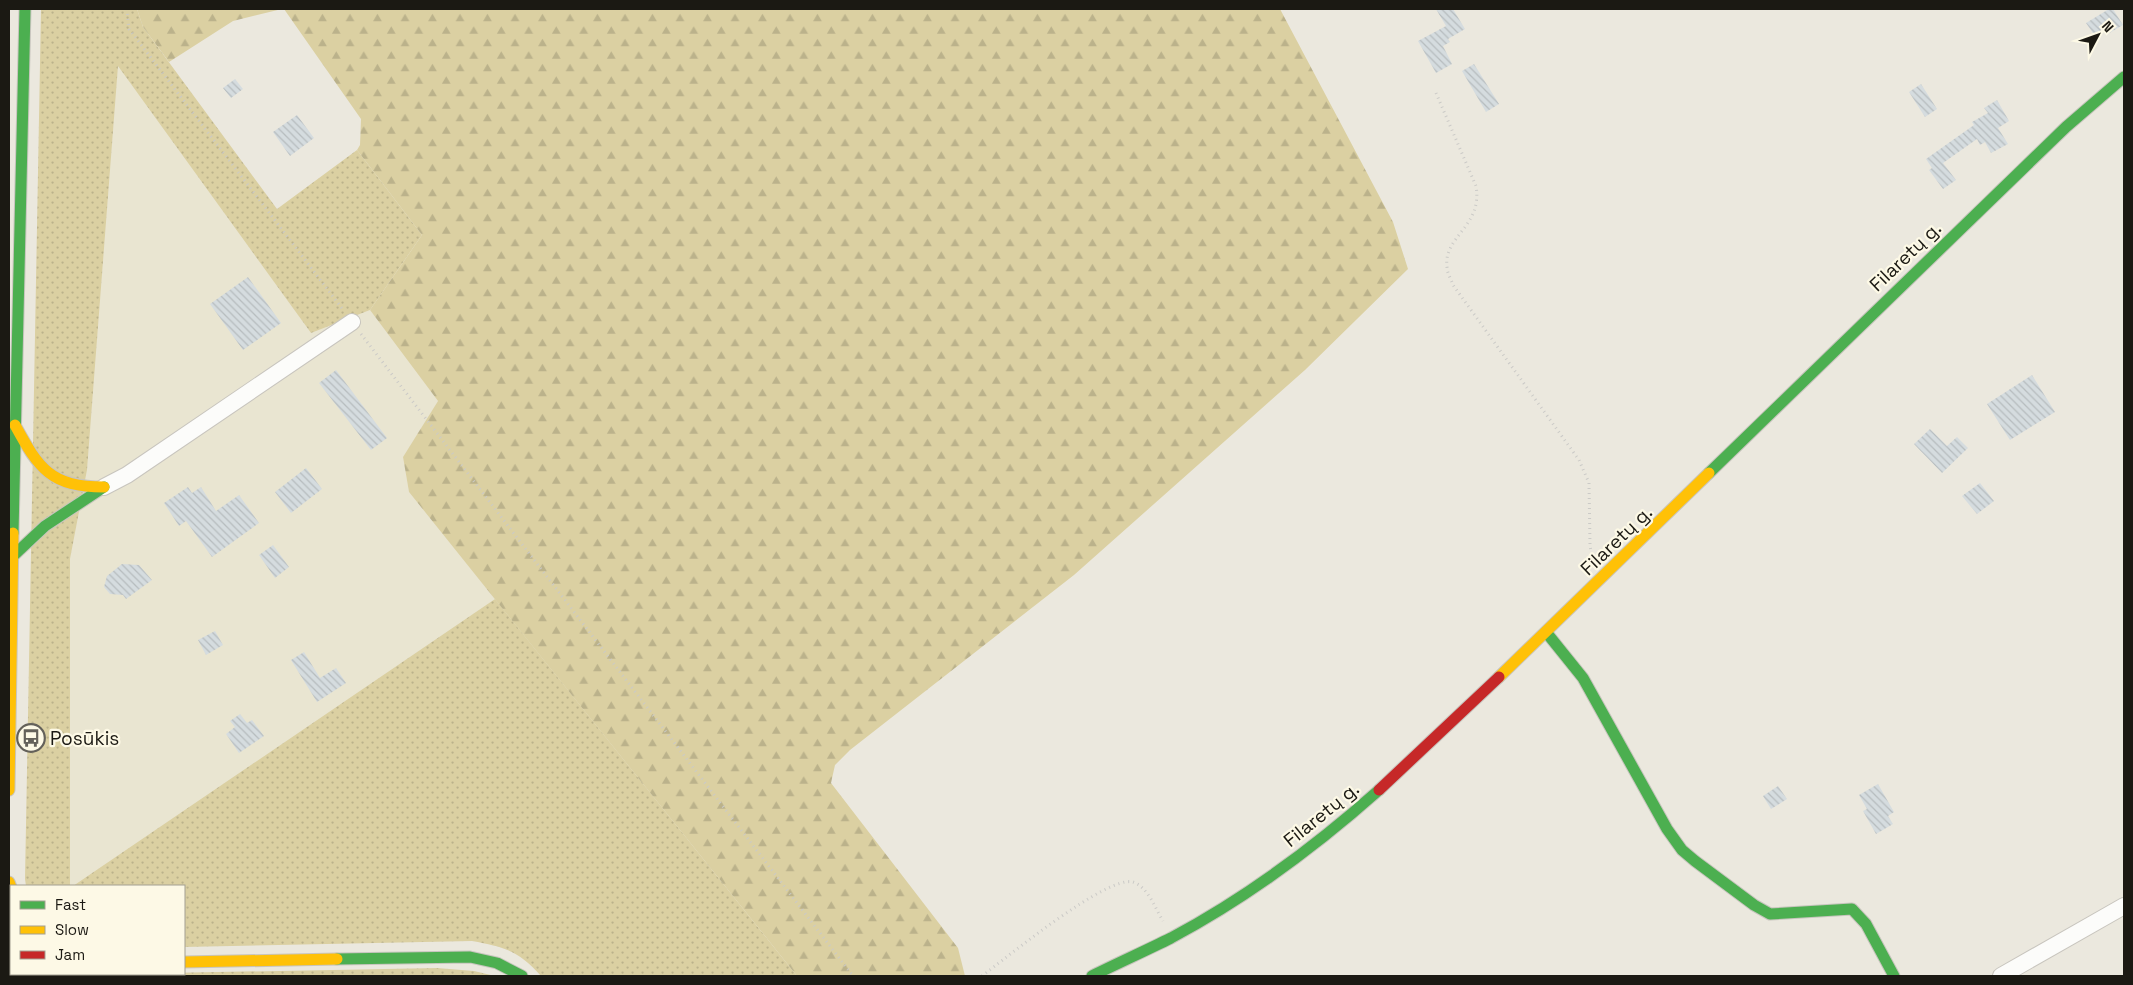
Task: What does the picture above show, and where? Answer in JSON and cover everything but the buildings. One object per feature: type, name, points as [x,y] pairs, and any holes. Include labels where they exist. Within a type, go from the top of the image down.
[{"type":"main road","points":[[9,790],[14,424],[25,9]]},
{"type":"main road","name":"Filaretų g.","points":[[1092,976],[1172,937],[1236,899],[1319,842],[1378,791],[1546,632],[1902,283],[2066,127],[2124,77]]},
{"type":"main road","points":[[14,424],[30,454],[42,468],[68,485],[104,488]]},
{"type":"main road","points":[[12,557],[45,526],[104,488]]},
{"type":"main road","points":[[1546,632],[1583,678],[1667,829],[1682,850],[1754,905],[1770,914],[1852,909],[1866,924],[1894,976]]},
{"type":"main road","points":[[9,934],[10,976]]},
{"type":"main road","points":[[185,962],[470,957],[491,960],[506,966],[522,976]]},
{"type":"street","points":[[104,488],[127,475],[352,322]]},
{"type":"street","points":[[2001,976],[2124,906]]},
{"type":"path","points":[[127,9],[129,29],[853,976]]},
{"type":"path","points":[[1436,93],[1476,186],[1478,200],[1472,219],[1449,248],[1446,266],[1453,285],[1579,460],[1589,483],[1590,546],[1592,558],[1601,578]]},
{"type":"path","points":[[982,976],[1074,907],[1119,884],[1132,882],[1145,890],[1172,937]]},
{"type":"shaded area","points":[[118,65],[311,333],[370,310],[438,401],[403,457],[409,492],[495,599],[74,885],[70,885],[70,559],[87,470]]},
{"type":"green space","points":[[41,9],[137,9],[143,27],[277,209],[357,150],[422,235],[370,310],[311,333],[118,66],[87,470],[70,559],[70,885],[26,885]]},
{"type":"green space","points":[[137,9],[282,9],[233,21],[169,62],[143,27]]},
{"type":"green space","points":[[284,9],[1280,9],[1393,222],[1408,269],[1305,370],[1074,575],[850,750],[835,765],[831,783],[958,948],[965,976],[797,976],[409,492],[403,457],[438,401],[370,310],[422,235],[357,150],[360,145],[361,119]]},
{"type":"green space","points":[[495,599],[797,976],[541,976],[526,961],[511,951],[494,945],[472,941],[185,947],[185,885],[74,885]]},
{"type":"green space","points":[[437,968],[474,971],[495,976],[95,976],[185,975],[185,973]]},
{"type":"traffic: fast","points":[[13,533],[25,9]]},
{"type":"traffic: fast","points":[[1709,473],[2066,127],[2124,77]]},
{"type":"traffic: fast","points":[[12,557],[45,526],[104,487]]},
{"type":"traffic: fast","points":[[1546,632],[1583,678],[1667,829],[1682,850],[1754,905],[1770,914],[1852,909],[1866,924],[1894,976]]},
{"type":"traffic: fast","points":[[1092,976],[1171,938],[1226,906],[1280,870],[1379,790]]},
{"type":"traffic: fast","points":[[9,934],[10,976]]},
{"type":"traffic: fast","points":[[337,959],[470,957],[497,963],[522,976]]},
{"type":"traffic: slow","points":[[15,425],[40,464],[59,479],[71,484],[104,487]]},
{"type":"traffic: slow","points":[[1499,677],[1709,473]]},
{"type":"traffic: slow","points":[[9,790],[13,533]]},
{"type":"traffic: slow","points":[[185,962],[337,959]]},
{"type":"traffic: jam","points":[[1379,790],[1499,677]]},
{"type":"place","name":"Posūkis","points":[[31,738]]}]
